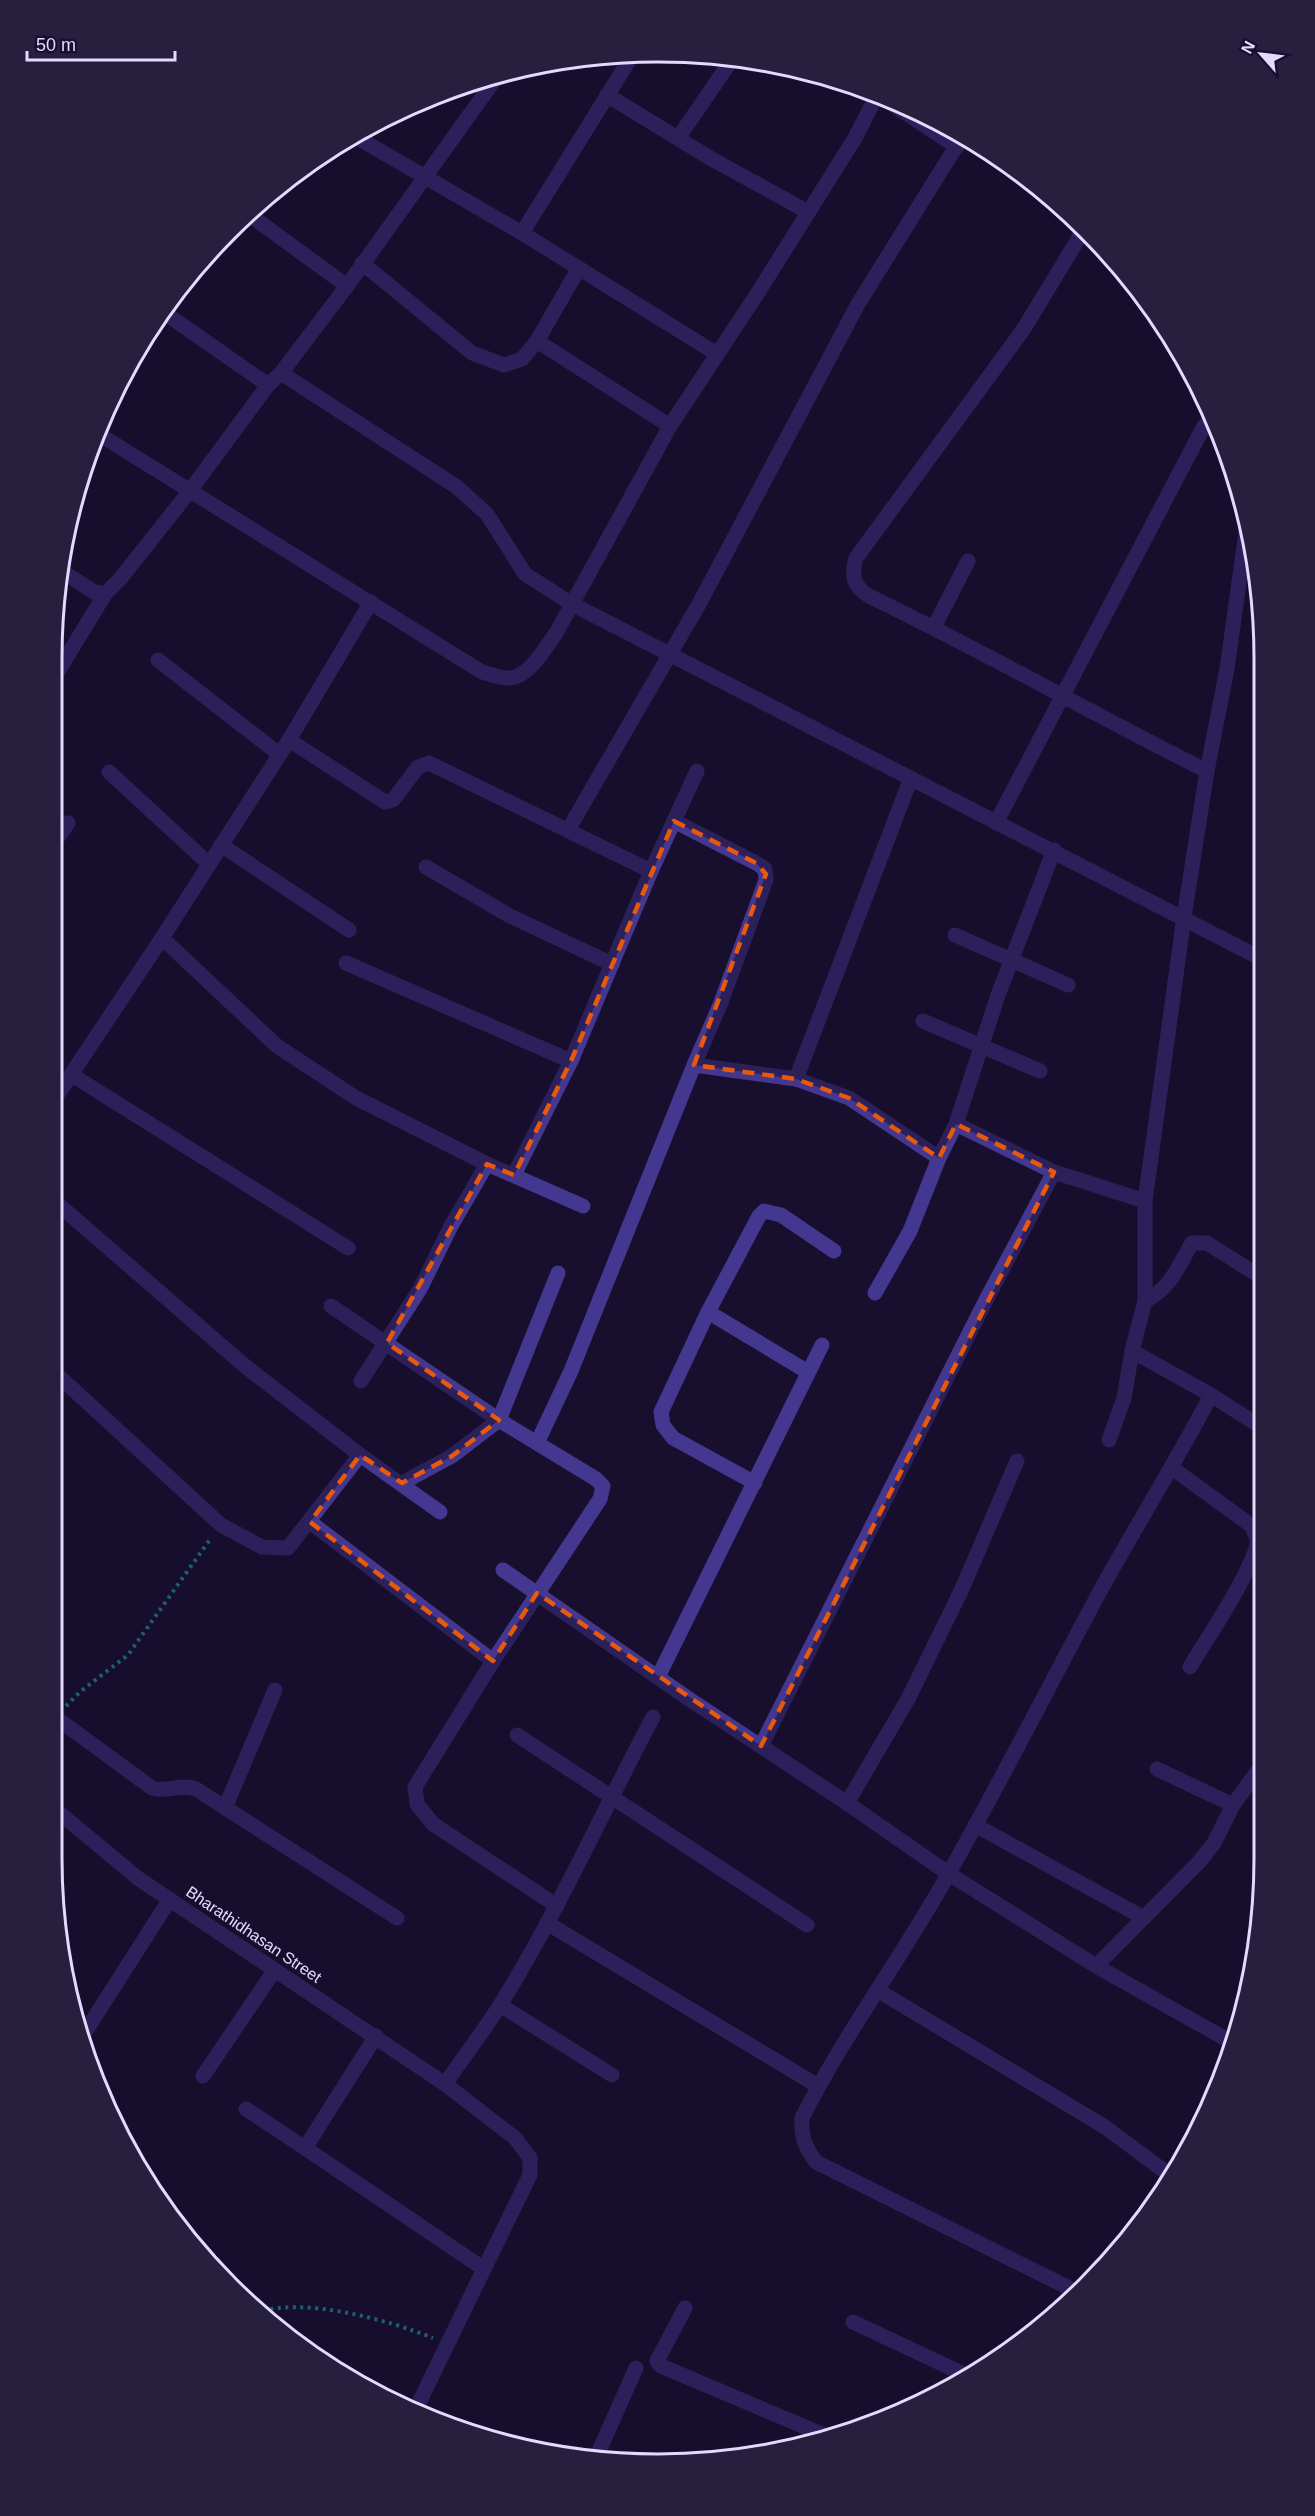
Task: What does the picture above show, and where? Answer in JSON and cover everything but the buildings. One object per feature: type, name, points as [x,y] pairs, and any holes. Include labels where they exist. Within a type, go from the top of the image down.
[{"type":"street","points":[[522,233],[627,63]]},
{"type":"street","points":[[678,138],[727,66]]},
{"type":"street","points":[[62,665],[105,594],[120,579],[189,492],[268,385],[281,373],[347,286],[490,86]]},
{"type":"street","points":[[607,95],[808,212]]},
{"type":"street","points":[[104,437],[482,672],[509,679],[519,676],[533,664],[555,635],[670,426],[855,138],[873,102]]},
{"type":"street","points":[[361,140],[522,233],[717,354]]},
{"type":"street","points":[[568,830],[670,655],[858,304],[959,143]]},
{"type":"street","points":[[255,219],[347,286]]},
{"type":"street","points":[[1080,237],[1023,330],[856,558],[852,573],[858,589],[1207,771]]},
{"type":"street","points":[[362,263],[472,353],[504,365],[522,359],[537,341],[579,268]]},
{"type":"street","points":[[169,316],[268,385]]},
{"type":"street","points":[[537,341],[670,426]]},
{"type":"street","points":[[281,373],[457,487],[487,514],[525,574],[572,604],[1254,955]]},
{"type":"street","points":[[996,823],[1204,426]]},
{"type":"street","points":[[1109,1440],[1124,1398],[1132,1351],[1145,1301],[1145,1201],[1184,917],[1207,771],[1227,669],[1243,550]]},
{"type":"street","points":[[934,627],[968,561]]},
{"type":"street","points":[[68,575],[94,592],[105,594]]},
{"type":"street","points":[[62,1089],[289,740],[371,602]]},
{"type":"street","points":[[158,660],[279,754]]},
{"type":"street","points":[[289,740],[385,801],[393,800],[418,767],[429,763],[651,870]]},
{"type":"street","points":[[514,1175],[572,1061],[651,870],[697,771]]},
{"type":"street","points":[[109,772],[208,864]]},
{"type":"street","points":[[796,1079],[911,778]]},
{"type":"street","points":[[537,1443],[571,1371],[720,1005],[766,880],[765,869],[756,862],[674,821]]},
{"type":"street","points":[[62,832],[68,823]]},
{"type":"street","points":[[221,845],[349,930]]},
{"type":"street","points":[[875,1293],[910,1231],[939,1158],[956,1125],[1012,959],[1054,850]]},
{"type":"street","points":[[426,867],[510,916],[612,964]]},
{"type":"street","points":[[955,934],[1068,985]]},
{"type":"street","points":[[162,938],[277,1046],[356,1098],[487,1164],[583,1206]]},
{"type":"street","points":[[346,963],[572,1061]]},
{"type":"street","points":[[923,1021],[1040,1071]]},
{"type":"street","points":[[694,1065],[796,1079],[849,1098],[939,1158]]},
{"type":"street","points":[[72,1075],[348,1248]]},
{"type":"street","points":[[956,1125],[1054,1172],[1145,1201]]},
{"type":"street","points":[[361,1381],[420,1289],[451,1226],[487,1164]]},
{"type":"street","points":[[761,1746],[987,1298],[1054,1172]]},
{"type":"street","points":[[62,1208],[245,1366],[360,1455],[440,1512]]},
{"type":"street","points":[[755,1483],[673,1438],[663,1425],[661,1412],[751,1228],[764,1211],[781,1215],[834,1251]]},
{"type":"street","points":[[1145,1301],[1161,1293],[1167,1286],[1192,1243],[1207,1243],[1254,1273]]},
{"type":"street","points":[[402,1484],[452,1456],[499,1420],[558,1273]]},
{"type":"street","points":[[331,1306],[499,1420],[596,1479],[603,1486],[600,1499],[493,1661],[415,1787],[417,1804],[433,1824],[557,1906]]},
{"type":"street","points":[[708,1312],[808,1372]]},
{"type":"street","points":[[658,1677],[822,1345]]},
{"type":"street","points":[[1132,1351],[1211,1395],[1254,1423]]},
{"type":"street","points":[[62,1380],[221,1525],[262,1547],[288,1548],[360,1455]]},
{"type":"street","points":[[1070,2288],[816,2162],[805,2147],[801,2134],[802,2118],[818,2086],[879,1991],[949,1874],[1101,1590],[1172,1468],[1211,1395]]},
{"type":"street","points":[[847,1803],[908,1699],[961,1591],[1017,1461]]},
{"type":"street","points":[[1172,1468],[1252,1526],[1254,1531]]},
{"type":"street","points":[[310,1522],[493,1661]]},
{"type":"street","points":[[1190,1667],[1254,1553]]},
{"type":"street","points":[[503,1570],[949,1874],[1096,1966],[1225,2039]]},
{"type":"street","points":[[225,1808],[275,1690]]},
{"type":"street","points":[[445,2084],[500,2005],[557,1906],[611,1796],[653,1718]]},
{"type":"street","points":[[62,1722],[152,1788],[160,1790],[188,1786],[397,1918]]},
{"type":"street","points":[[517,1735],[807,1925]]},
{"type":"street","points":[[1157,1769],[1233,1805]]},
{"type":"street","points":[[1096,1966],[1214,1843],[1233,1805],[1254,1777]]},
{"type":"street","name":"Bharathidhasan Street","points":[[62,1815],[139,1879],[445,2084],[515,2138],[530,2158],[530,2175],[418,2404]]},
{"type":"street","points":[[975,1825],[1144,1918]]},
{"type":"street","points":[[87,2029],[170,1899]]},
{"type":"street","points":[[547,1923],[818,2086]]},
{"type":"street","points":[[203,2076],[274,1971]]},
{"type":"street","points":[[879,1991],[1105,2127],[1165,2171]]},
{"type":"street","points":[[500,2005],[612,2075]]},
{"type":"street","points":[[304,2148],[376,2036]]},
{"type":"street","points":[[246,2109],[484,2269]]},
{"type":"street","points":[[685,2308],[657,2361],[661,2366],[818,2432]]},
{"type":"street","points":[[853,2322],[960,2372]]},
{"type":"street","points":[[599,2451],[636,2368]]},
{"type":"path","points":[[62,1707],[128,1655],[221,1525]]},
{"type":"path","points":[[267,2309],[316,2308],[412,2330],[447,2344]]},
{"type":"highlighted area","points":[[674,821],[756,863],[766,874],[694,1065],[796,1079],[849,1098],[939,1158],[956,1124],[1054,1172],[761,1746],[537,1593],[493,1661],[310,1522],[360,1455],[402,1483],[452,1456],[499,1420],[387,1343],[487,1164],[514,1175],[571,1061]]}]
